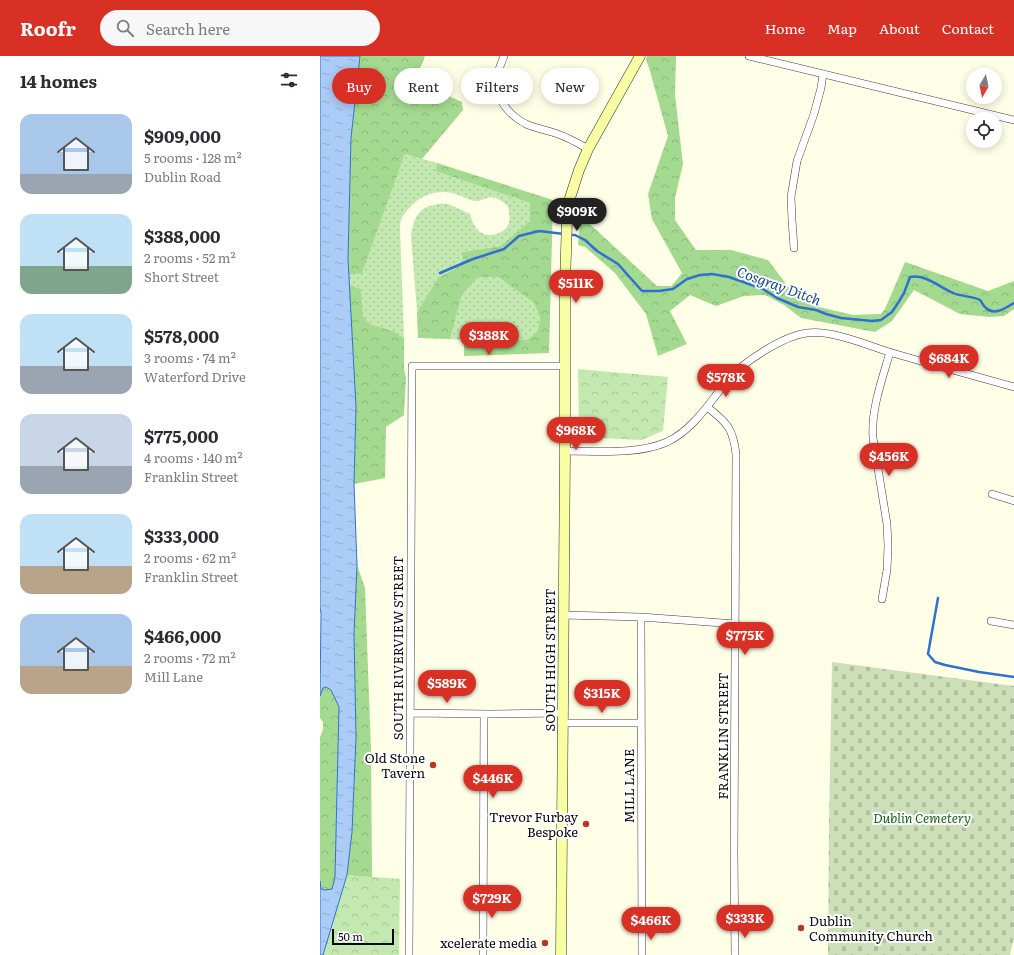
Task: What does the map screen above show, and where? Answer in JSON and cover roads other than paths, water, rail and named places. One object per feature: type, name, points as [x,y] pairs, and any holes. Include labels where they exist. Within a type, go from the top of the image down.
[{"type":"main road","name":"SOUTH HIGH STREET","points":[[561,955],[566,242],[568,207],[579,170],[588,149],[640,56]]},
{"type":"street","points":[[504,56],[498,72],[497,89],[507,111],[515,118],[526,124],[571,139],[588,149]]},
{"type":"street","points":[[749,56],[1014,120]]},
{"type":"street","points":[[794,248],[792,197],[797,161],[814,114],[823,74]]},
{"type":"street","points":[[565,451],[630,451],[640,450],[667,442],[690,426],[727,381],[741,367],[772,346],[794,335],[814,332],[833,334],[890,352],[1014,387]]},
{"type":"street","points":[[882,599],[887,570],[888,546],[872,428],[873,413],[890,352]]},
{"type":"street","name":"SOUTH RIVERVIEW STREET","points":[[409,955],[410,514],[412,366],[565,366]]},
{"type":"street","name":"FRANKLIN STREET","points":[[707,407],[719,416],[732,433],[736,454],[734,847],[735,955]]},
{"type":"street","points":[[992,494],[1014,501]]},
{"type":"street","points":[[564,615],[641,617],[736,624]]},
{"type":"street","name":"MILL LANE","points":[[641,617],[642,955]]},
{"type":"street","points":[[991,621],[1014,625]]},
{"type":"street","points":[[410,713],[484,714],[641,723]]},
{"type":"street","points":[[483,955],[484,714]]},
{"type":"water","points":[[320,56],[360,56],[359,68],[332,68],[332,104],[355,104],[351,138],[348,259],[356,407],[354,484],[357,565],[354,634],[356,738],[352,832],[347,875],[323,955],[320,955],[320,881],[321,889],[332,889],[335,877],[339,707],[331,690],[326,687],[323,688],[320,696]]},
{"type":"waterway","name":"Cosgray Ditch","points":[[440,273],[473,259],[504,249],[519,236],[539,231],[564,234]]},
{"type":"waterway","name":"Cosgray Ditch","points":[[569,235],[575,235],[585,240],[597,251],[618,264],[642,291],[673,289],[687,279],[700,275],[712,274],[729,277],[763,289],[777,298],[798,307],[816,310],[841,318],[872,321],[881,320],[892,312],[904,293],[910,277],[922,277],[956,294],[978,299],[989,310],[1000,310],[1014,303]]},
{"type":"waterway","points":[[938,598],[928,654],[935,662],[979,672],[1014,677]]},
{"type":"place","name":"Old Stone Tavern","points":[[433,765]]},
{"type":"place","name":"Trevor Furbay Bespoke","points":[[586,824]]},
{"type":"place","name":"Dublin Community Church","points":[[801,928]]},
{"type":"place","name":"xcelerate media","points":[[545,943]]},
{"type":"park label","name":"Dublin Cemetery","points":[[922,818]]}]
